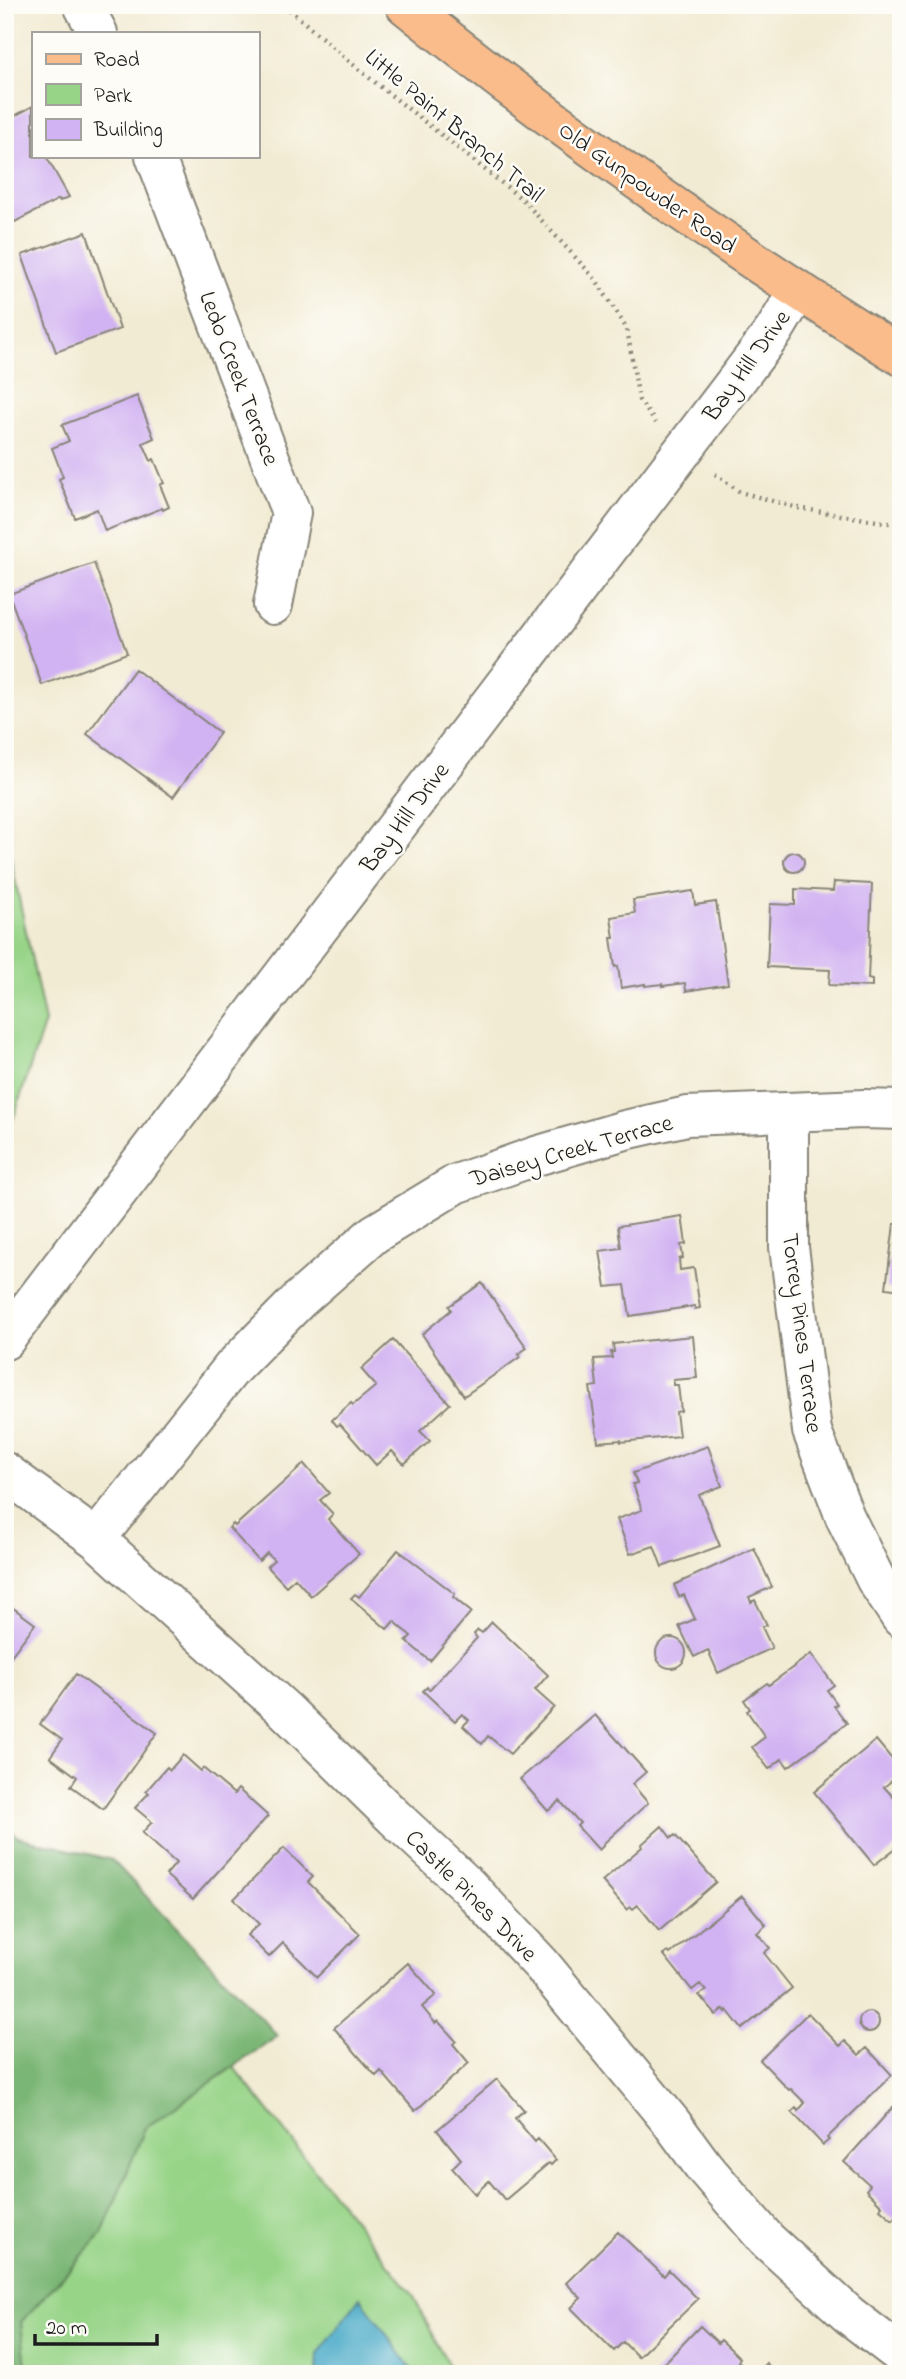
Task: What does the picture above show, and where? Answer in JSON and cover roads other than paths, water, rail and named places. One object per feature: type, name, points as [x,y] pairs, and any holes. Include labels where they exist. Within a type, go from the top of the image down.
[{"type":"main road","name":"Old Gunpowder Road","points":[[405,5],[566,131],[676,209],[901,356]]},
{"type":"street","points":[[83,5],[97,32]]},
{"type":"street","name":"Ledo Creek Terrace","points":[[156,158],[291,513],[273,605]]},
{"type":"street","name":"Bay Hill Drive","points":[[5,1340],[774,331],[798,291]]},
{"type":"street","name":"Daisey Creek Terrace","points":[[96,1539],[232,1368],[299,1300],[374,1234],[456,1184],[536,1156],[625,1130],[687,1116],[901,1110]]},
{"type":"street","name":"Torrey Pines Terrace","points":[[789,1113],[789,1247],[812,1431],[845,1517],[876,1580],[901,1618]]},
{"type":"street","name":"Castle Pines Drive","points":[[5,1472],[96,1539],[286,1711],[468,1886],[541,1964],[671,2122],[704,2167],[768,2240],[849,2315],[901,2355]]},
{"type":"water","points":[[360,2297],[415,2374],[317,2374],[318,2354]]}]
